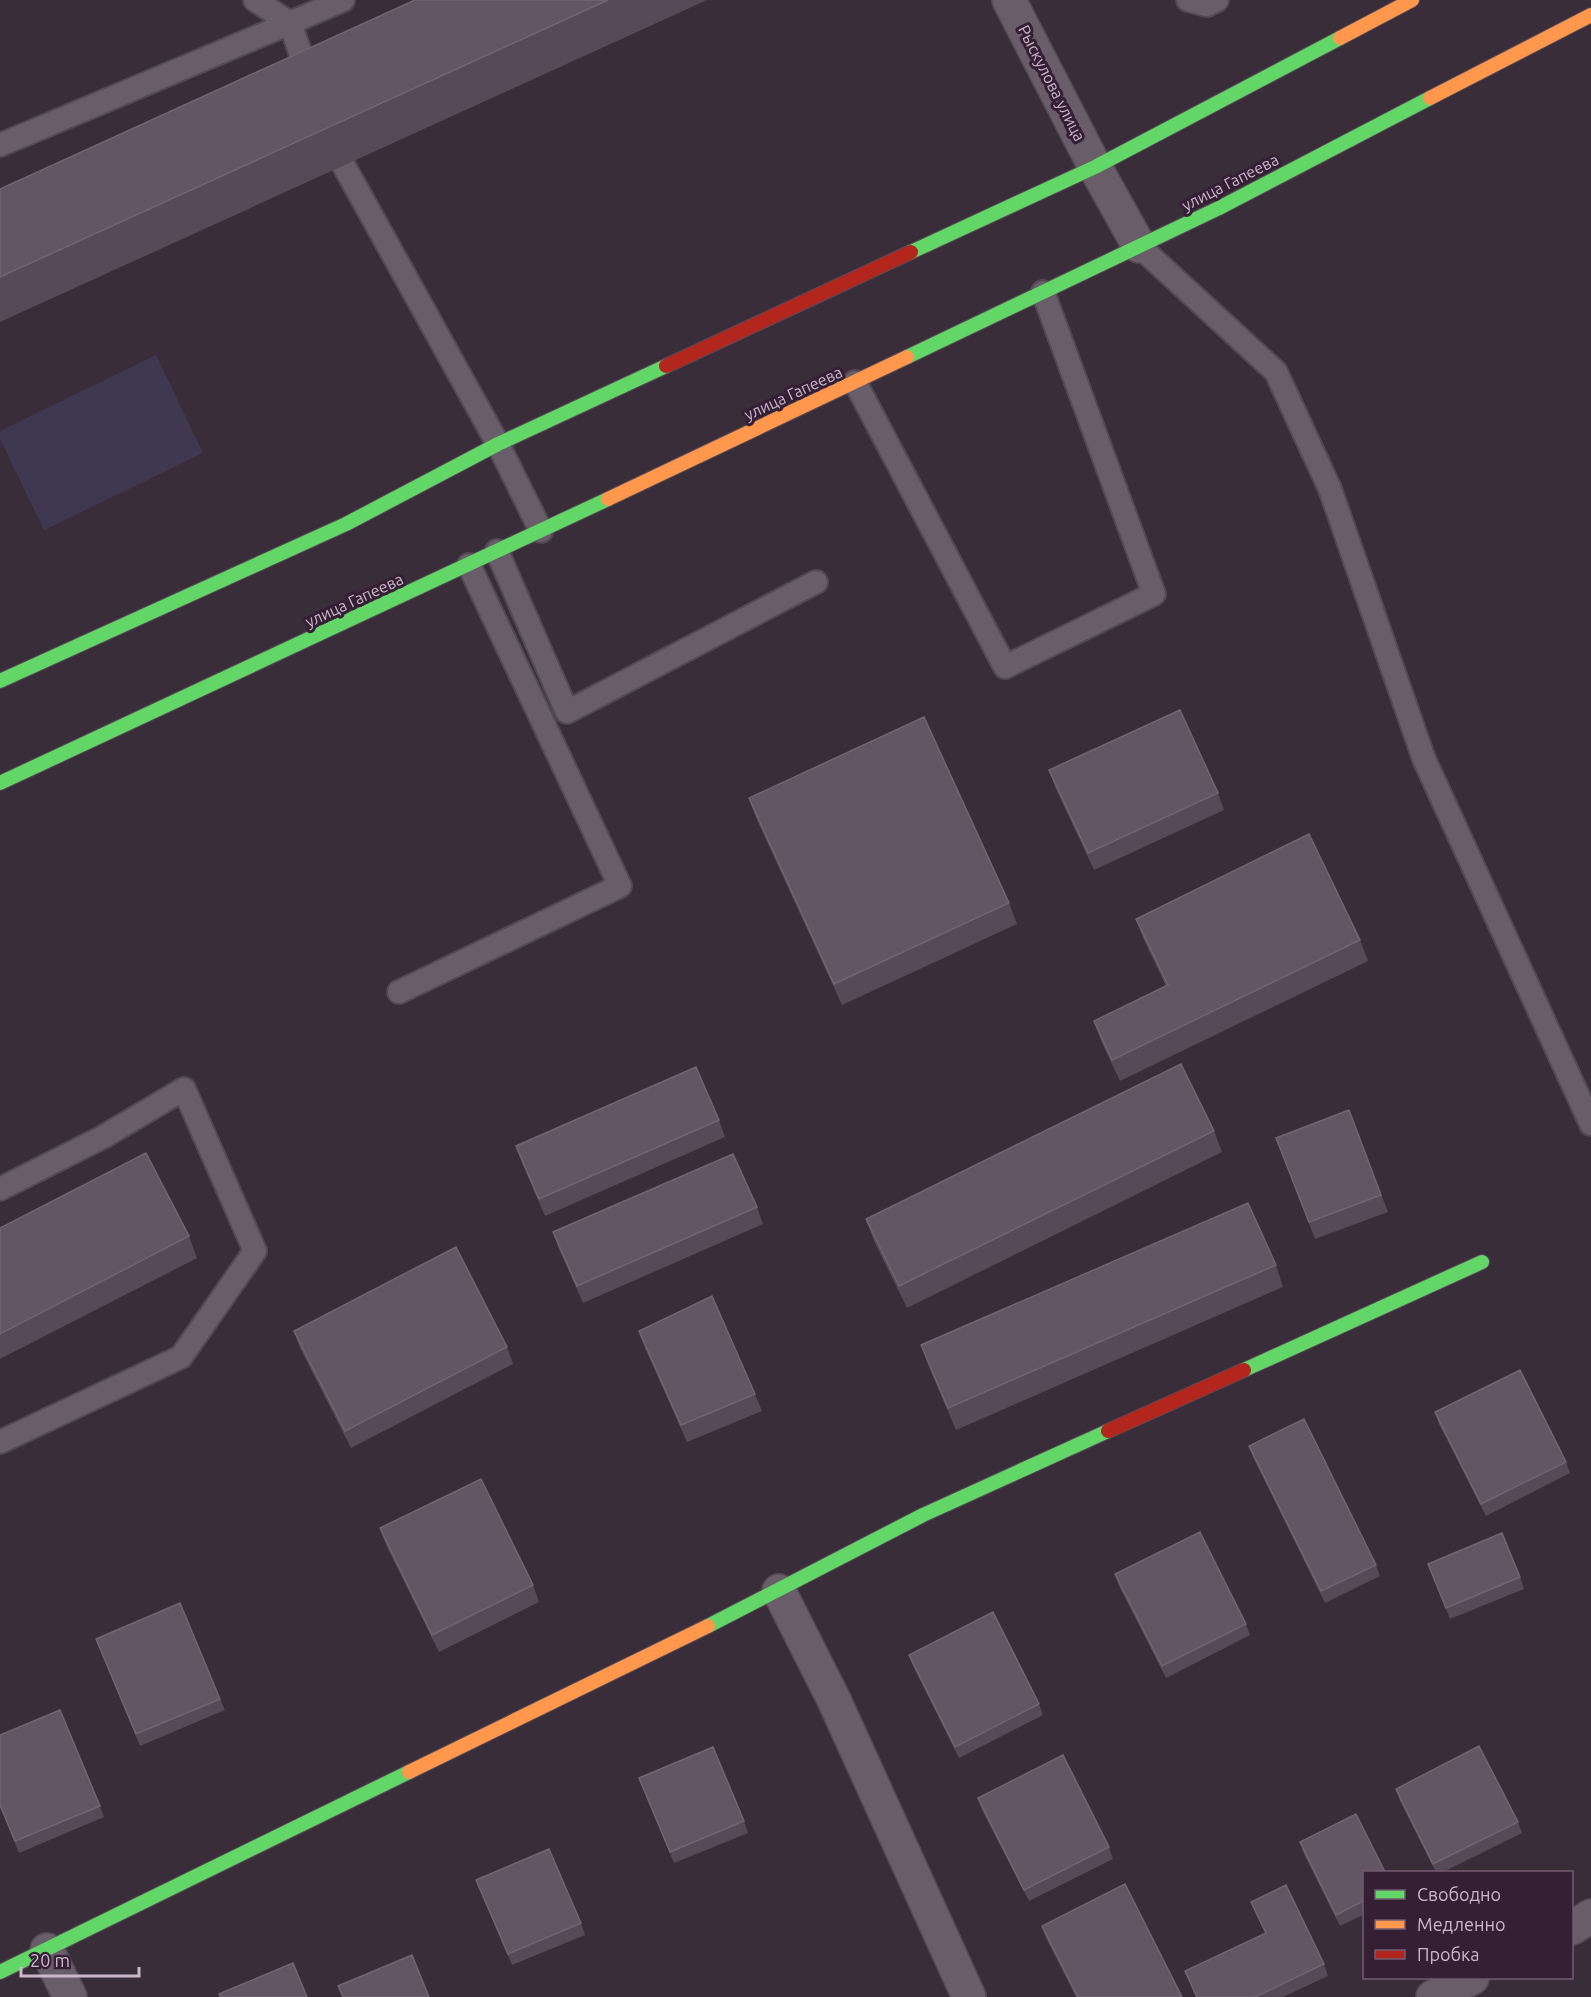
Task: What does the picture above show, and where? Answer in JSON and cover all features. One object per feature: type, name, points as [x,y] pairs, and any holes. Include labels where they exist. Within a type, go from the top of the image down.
[{"type":"main road","points":[[0,681],[346,524],[498,444],[1095,167],[1412,0]]},
{"type":"main road","name":"улица Гапеева","points":[[0,783],[497,552],[1139,246],[1591,15]]},
{"type":"main road","points":[[0,1972],[779,1591],[923,1515],[1482,1262]]},
{"type":"street","name":"Рыскулова улица","points":[[1009,0],[1095,167],[1139,246]]},
{"type":"street","points":[[779,1591],[834,1700],[969,1997]]},
{"type":"street","points":[[1573,1927],[1591,1916]]},
{"type":"street","points":[[46,1950],[70,1997]]},
{"type":"street","points":[[1433,1997],[1468,1979]]},
{"type":"lane","points":[[255,0],[290,22],[313,92]]},
{"type":"lane","points":[[0,145],[343,0]]},
{"type":"lane","points":[[1188,0],[1207,5],[1217,0]]},
{"type":"lane","points":[[344,166],[498,444],[541,531]]},
{"type":"lane","points":[[1139,246],[1276,372],[1330,489],[1424,759],[1591,1124]]},
{"type":"lane","points":[[855,382],[1005,668],[1154,594],[1043,292]]},
{"type":"lane","points":[[497,552],[567,712],[816,582]]},
{"type":"lane","points":[[399,992],[621,886],[469,565]]},
{"type":"lane","points":[[0,1188],[103,1137],[184,1089],[255,1251],[182,1357],[0,1442]]},
{"type":"shaded area","points":[[156,355],[203,453],[44,530],[0,439],[0,431]]},
{"type":"building","points":[[415,0],[608,0],[0,277],[0,189]]},
{"type":"building","points":[[1180,710],[1218,793],[1088,853],[1049,770]]},
{"type":"building","points":[[924,717],[1009,903],[834,984],[749,798]]},
{"type":"building","points":[[1309,834],[1360,940],[1112,1060],[1094,1021],[1168,985],[1136,919]]},
{"type":"building","points":[[1181,1064],[1214,1131],[899,1286],[866,1219]]},
{"type":"building","points":[[696,1067],[719,1120],[539,1199],[516,1146]]},
{"type":"building","points":[[1349,1110],[1381,1195],[1309,1222],[1276,1138]]},
{"type":"building","points":[[146,1153],[189,1236],[0,1334],[0,1228]]},
{"type":"building","points":[[733,1154],[757,1207],[577,1286],[553,1232]]},
{"type":"building","points":[[1248,1203],[1276,1265],[948,1408],[921,1345]]},
{"type":"building","points":[[456,1247],[507,1347],[345,1431],[294,1331]]},
{"type":"building","points":[[712,1296],[755,1394],[681,1425],[639,1331]]},
{"type":"building","points":[[1520,1370],[1566,1462],[1481,1504],[1435,1412]]},
{"type":"building","points":[[1304,1419],[1376,1565],[1321,1591],[1249,1446]]},
{"type":"building","points":[[481,1479],[533,1585],[432,1635],[380,1528]]},
{"type":"building","points":[[1200,1532],[1246,1624],[1162,1666],[1115,1574]]},
{"type":"building","points":[[1502,1533],[1520,1577],[1446,1608],[1428,1564]]},
{"type":"building","points":[[180,1603],[220,1699],[136,1734],[96,1639]]},
{"type":"building","points":[[993,1612],[1039,1704],[955,1747],[909,1655]]},
{"type":"building","points":[[60,1710],[100,1806],[15,1841],[0,1805],[0,1735]]},
{"type":"building","points":[[1479,1746],[1518,1822],[1433,1864],[1396,1789]]},
{"type":"building","points":[[713,1747],[744,1821],[670,1852],[639,1778]]},
{"type":"building","points":[[1063,1755],[1109,1847],[1024,1890],[978,1798]]},
{"type":"building","points":[[1356,1814],[1384,1871],[1363,1871],[1363,1901],[1336,1915],[1300,1842]]},
{"type":"building","points":[[549,1849],[581,1923],[508,1954],[476,1880]]},
{"type":"building","points":[[1125,1884],[1182,1997],[1078,1997],[1042,1926]]},
{"type":"building","points":[[1286,1885],[1324,1964],[1255,1997],[1197,1997],[1185,1971],[1266,1933],[1251,1902]]},
{"type":"building","points":[[412,1955],[429,1997],[343,1997],[338,1986]]},
{"type":"building","points":[[293,1963],[307,1997],[220,1997],[219,1994]]},
{"type":"traffic: fast","points":[[911,252],[1095,167],[1340,38]]},
{"type":"traffic: fast","points":[[907,357],[1219,208],[1430,98]]},
{"type":"traffic: fast","points":[[0,681],[346,524],[498,444],[666,366]]},
{"type":"traffic: fast","points":[[0,783],[608,499]]},
{"type":"traffic: fast","points":[[1244,1370],[1482,1262]]},
{"type":"traffic: fast","points":[[708,1626],[923,1515],[1108,1431]]},
{"type":"traffic: fast","points":[[0,1972],[409,1772]]},
{"type":"traffic: slow","points":[[1340,38],[1412,0]]},
{"type":"traffic: slow","points":[[1430,98],[1591,15]]},
{"type":"traffic: slow","points":[[608,499],[907,357]]},
{"type":"traffic: slow","points":[[409,1772],[708,1626]]},
{"type":"traffic: jam","points":[[666,366],[911,252]]},
{"type":"traffic: jam","points":[[1108,1431],[1244,1370]]}]
